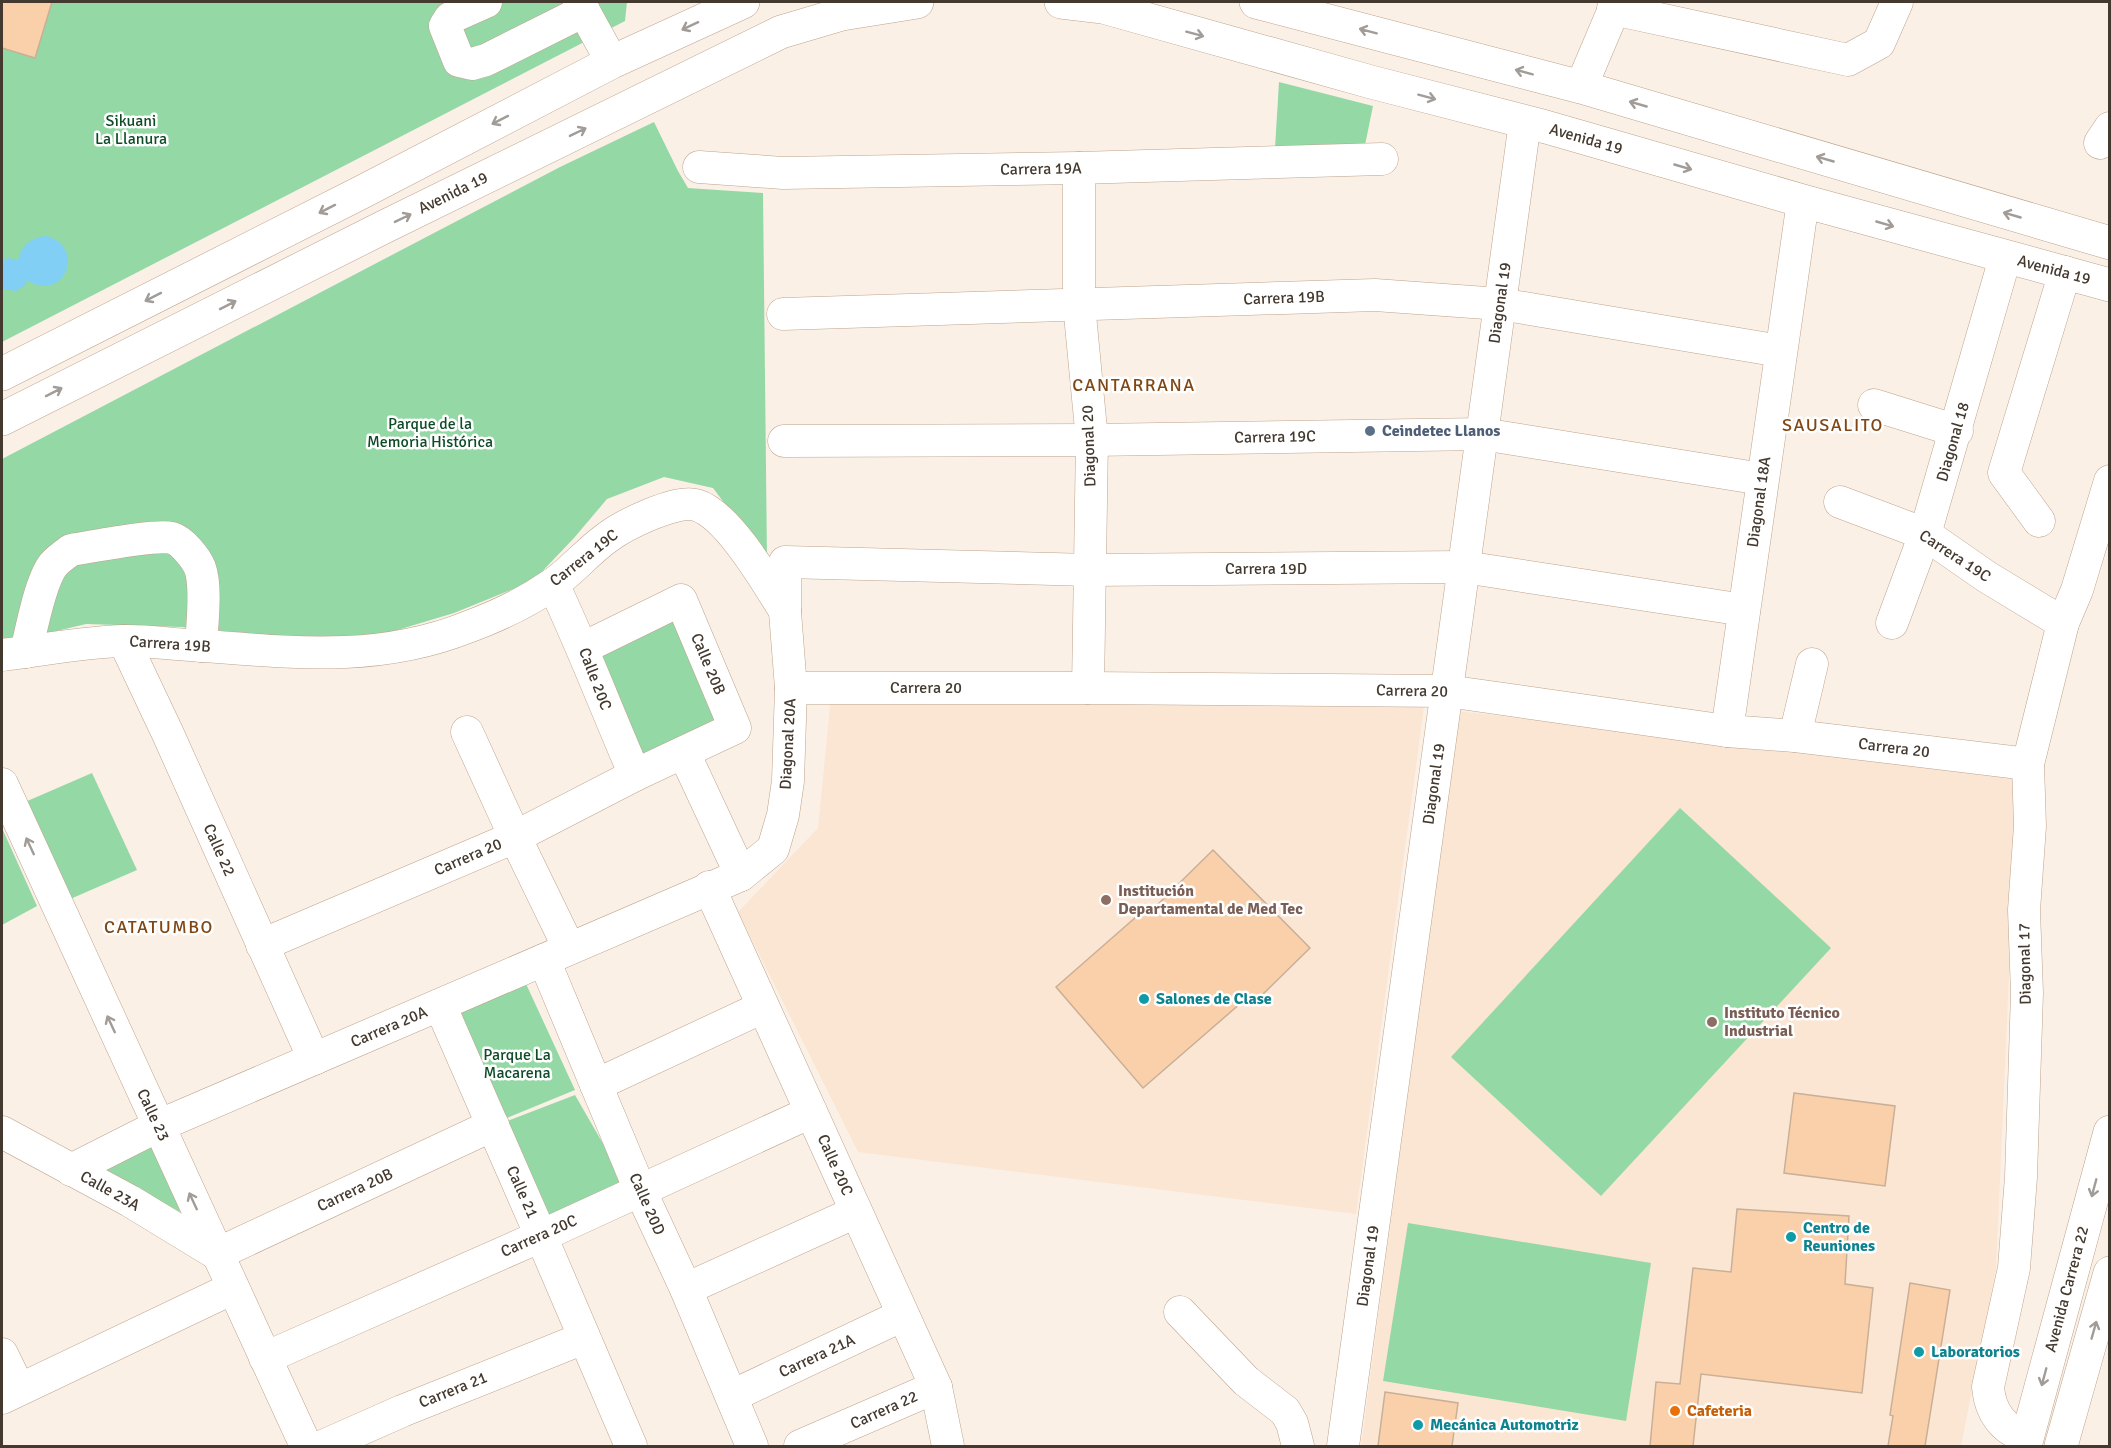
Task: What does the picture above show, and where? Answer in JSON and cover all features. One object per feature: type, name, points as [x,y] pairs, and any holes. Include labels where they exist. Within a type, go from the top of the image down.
[{"type":"main road","points":[[2,374],[362,192],[612,62],[743,2]]},
{"type":"main road","name":"Avenida 19","points":[[2,419],[386,226],[781,32],[842,14],[917,2]]},
{"type":"main road","name":"Avenida 19","points":[[1061,2],[1103,4],[1360,79],[1525,122],[2109,285]]},
{"type":"main road","points":[[1256,2],[1581,87],[2109,243]]},
{"type":"main road","name":"Avenida Carrera 22","points":[[2026,1442],[2109,1132]]},
{"type":"main road","points":[[2061,1446],[2109,1274]]},
{"type":"street","points":[[486,2],[450,18],[445,26],[459,61],[472,64],[486,60],[582,6],[612,62]]},
{"type":"street","points":[[1581,87],[1615,5],[1848,60],[1879,43],[1896,2]]},
{"type":"street","name":"Diagonal 19","points":[[1343,1446],[1525,122]]},
{"type":"street","name":"Carrera 19A","points":[[699,167],[783,173],[1079,168],[1382,159]]},
{"type":"street","name":"Diagonal 20","points":[[1079,168],[1079,304],[1092,440],[1088,688]]},
{"type":"street","name":"Diagonal 18A","points":[[1727,731],[1803,201]]},
{"type":"street","name":"Diagonal 18","points":[[1893,623],[1926,534],[2006,258]]},
{"type":"street","points":[[2039,521],[2004,473],[2065,272]]},
{"type":"street","name":"Carrera 19B","points":[[783,314],[1375,295],[1500,304],[1780,351]]},
{"type":"street","points":[[1874,405],[1957,431]]},
{"type":"street","name":"Carrera 19C","points":[[784,441],[1092,440],[1482,434],[1762,479]]},
{"type":"street","name":"Diagonal 17","points":[[2026,1442],[1999,1419],[1991,1404],[1988,1387],[2014,1269],[2021,1177],[2026,1005],[2024,909],[2030,826],[2028,764],[2063,623],[2077,590],[2109,481]]},
{"type":"street","name":"Carrera 19C","points":[[1840,502],[1926,534],[1986,577],[2063,623]]},
{"type":"street","name":"Carrera 19C","points":[[339,654],[372,651],[436,638],[497,616],[554,584],[619,530],[665,509],[685,504],[696,504],[708,511],[743,547],[785,612]]},
{"type":"street","points":[[14,653],[36,610],[51,568],[71,550],[173,538],[188,551],[200,568],[203,594],[201,646]]},
{"type":"street","name":"Carrera 19D","points":[[785,562],[1090,570],[1464,567],[1744,610]]},
{"type":"street","name":"Diagonal 20A","points":[[709,887],[741,875],[772,849],[783,815],[788,781],[791,688],[785,612],[785,562]]},
{"type":"street","name":"Calle 20C","points":[[554,584],[635,775]]},
{"type":"street","name":"Calle 20B","points":[[583,648],[681,600],[735,728]]},
{"type":"street","name":"Carrera 19B","points":[[14,653],[124,640],[307,654],[339,654]]},
{"type":"street","name":"Calle 22","points":[[124,640],[314,1059]]},
{"type":"street","points":[[1795,736],[1812,664]]},
{"type":"street","name":"Carrera 20","points":[[791,688],[1447,691],[1727,731],[1795,736],[2028,764]]},
{"type":"street","name":"Carrera 20","points":[[262,945],[515,837],[635,775],[735,728]]},
{"type":"street","name":"Calle 20D","points":[[467,732],[515,837],[557,954],[596,1084],[752,1446]]},
{"type":"street","points":[[684,753],[741,875]]},
{"type":"street","name":"Calle 23","points":[[2,784],[306,1446]]},
{"type":"street","name":"Calle 20C","points":[[709,887],[936,1387],[948,1446]]},
{"type":"street","name":"Carrera 20A","points":[[71,1170],[158,1126],[709,887]]},
{"type":"street","name":"Calle 21","points":[[440,1005],[541,1236],[626,1445]]},
{"type":"street","points":[[596,1084],[763,1007]]},
{"type":"street","name":"Carrera 20C","points":[[266,1358],[541,1236],[811,1112]]},
{"type":"street","name":"Carrera 20B","points":[[217,1254],[493,1125]]},
{"type":"street","name":"Calle 23A","points":[[2,1132],[130,1201],[217,1254]]},
{"type":"street","points":[[686,1289],[856,1212]]},
{"type":"street","points":[[2,1354],[10,1394],[233,1288]]},
{"type":"street","points":[[1180,1312],[1246,1382],[1285,1411],[1292,1423],[1298,1446]]},
{"type":"street","name":"Carrera 21A","points":[[732,1396],[903,1315]]},
{"type":"street","name":"Carrera 21","points":[[323,1446],[402,1411],[584,1338]]},
{"type":"street","name":"Carrera 22","points":[[800,1446],[936,1387]]},
{"type":"shaded area","points":[[831,697],[1424,707],[1356,1214],[858,1152],[738,912],[818,828]]},
{"type":"shaded area","name":"Instituto Técnico Industrial","points":[[1458,711],[2018,776],[1996,1269],[1961,1446],[1361,1446]]},
{"type":"green space","name":"Sikuani La Llanura","points":[[2,2],[627,2],[625,21],[2,342]]},
{"type":"green space","points":[[1279,82],[1373,106],[1364,150],[1275,148]]},
{"type":"green space","name":"Parque de la Memoria Histórica","points":[[654,122],[688,188],[763,193],[767,560],[713,488],[664,477],[607,499],[533,581],[454,613],[371,638],[289,637],[181,627],[86,624],[2,644],[2,459],[560,167]]},
{"type":"green space","points":[[681,606],[729,725],[635,768],[592,656]]},
{"type":"green space","points":[[92,773],[137,870],[68,900],[25,802]]},
{"type":"green space","points":[[1680,808],[1831,948],[1601,1196],[1451,1057]]},
{"type":"green space","points":[[2,828],[37,906],[2,925]]},
{"type":"green space","name":"Parque La Macarena","points":[[521,973],[575,1090],[497,1122],[445,1007]]},
{"type":"green space","points":[[575,1095],[628,1187],[545,1226],[497,1125]]},
{"type":"green space","points":[[162,1137],[193,1219],[101,1169]]},
{"type":"green space","points":[[1408,1223],[1651,1263],[1626,1421],[1383,1381]]},
{"type":"water","points":[[47,236],[59,243],[66,252],[68,262],[66,272],[60,280],[51,285],[40,286],[27,280],[25,285],[16,291],[2,289],[2,261],[8,258],[18,260],[28,243],[36,238]]},
{"type":"building","points":[[2,2],[52,2],[35,58],[2,48]]},
{"type":"building","points":[[1213,850],[1310,948],[1255,1002],[1249,996],[1143,1088],[1056,987],[1144,910],[1148,914]]},
{"type":"building","points":[[1794,1093],[1895,1106],[1885,1186],[1784,1173]]},
{"type":"building","points":[[1737,1209],[1849,1216],[1845,1284],[1873,1288],[1862,1393],[1701,1374],[1693,1446],[1650,1446],[1656,1382],[1680,1384],[1693,1268],[1731,1272]]},
{"type":"building","name":"Laboratorios","points":[[1910,1283],[1950,1290],[1925,1446],[1888,1446],[1893,1416],[1890,1415]]},
{"type":"building","name":"Mecánica Automotriz","points":[[1385,1392],[1458,1403],[1452,1446],[1378,1446]]},
{"type":"place","name":"Ceindetec Llanos","points":[[1370,431]]},
{"type":"place","name":"Institución Departamental de Med Tec","points":[[1106,900]]},
{"type":"place","name":"Salones de Clase","points":[[1144,999]]},
{"type":"place","name":"Instituto Técnico Industrial","points":[[1712,1022]]},
{"type":"place","name":"Centro de Reuniones","points":[[1791,1237]]},
{"type":"place","name":"Laboratorios","points":[[1919,1352]]},
{"type":"place","name":"Cafeteria","points":[[1675,1411]]},
{"type":"place","name":"Mecánica Automotriz","points":[[1418,1425]]},
{"type":"district","name":"CANTARRANA","points":[[1134,385]]},
{"type":"district","name":"SAUSALITO","points":[[1833,425]]},
{"type":"district","name":"CATATUMBO","points":[[159,927]]}]
